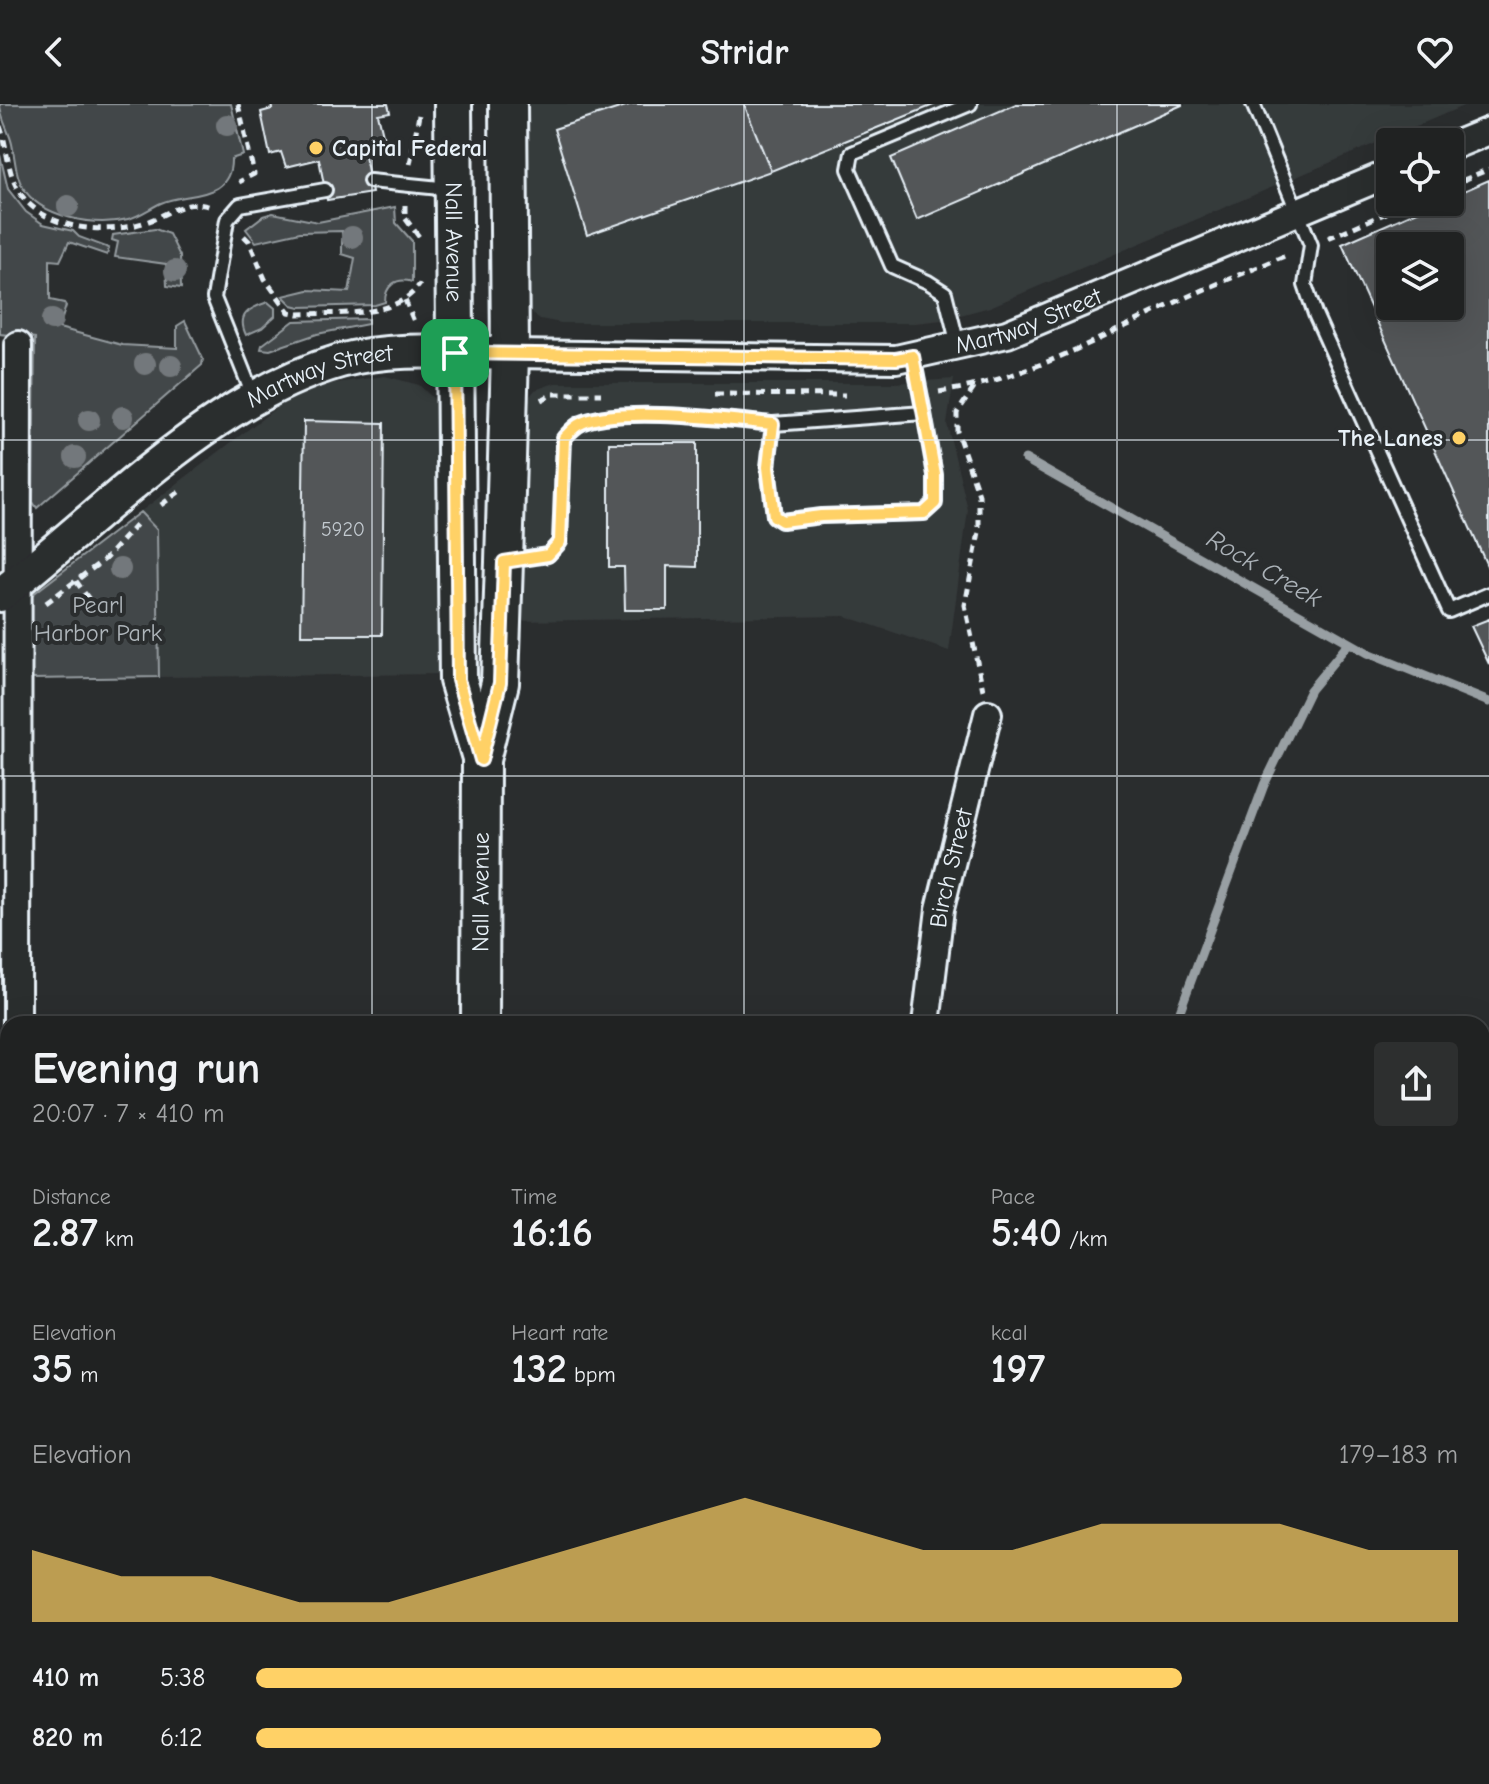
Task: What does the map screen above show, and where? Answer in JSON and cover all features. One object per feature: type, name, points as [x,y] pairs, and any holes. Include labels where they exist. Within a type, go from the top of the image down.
[{"type":"main road","name":"Nall Avenue","points":[[453,104],[458,680],[481,760]]},
{"type":"main road","name":"Nall Avenue","points":[[480,1016],[481,760],[500,683],[504,562],[510,354],[508,104]]},
{"type":"street","points":[[1464,141],[1489,131]]},
{"type":"street","name":"Martway Street","points":[[9,588],[217,420],[276,385],[341,361],[398,351],[883,359],[913,356],[1007,334],[1376,179]]},
{"type":"street","points":[[17,1016],[18,627],[9,588],[18,345]]},
{"type":"street","name":"Birch Street","points":[[927,1016],[940,909],[988,714]]},
{"type":"lane","points":[[958,345],[945,293],[892,266],[849,169],[852,153],[970,104]]},
{"type":"lane","points":[[1253,104],[1311,245],[1305,285],[1315,314],[1449,611],[1489,594]]},
{"type":"lane","points":[[370,181],[453,189]]},
{"type":"lane","points":[[254,398],[214,298],[227,220],[240,205],[325,190]]},
{"type":"lane","points":[[773,424],[768,467],[774,516],[782,521],[821,516],[924,513],[935,503],[935,475],[913,356]]},
{"type":"lane","points":[[504,562],[548,555],[560,542],[564,438],[579,424],[605,417],[690,415],[773,424],[924,413]]},
{"type":"path","points":[[233,187],[254,174],[238,104]]},
{"type":"path","points":[[409,166],[416,123],[423,105]]},
{"type":"path","points":[[0,126],[17,188],[27,202],[50,218],[88,227],[116,228],[145,223],[181,206],[214,204],[249,241],[265,279],[289,312],[387,309],[405,300],[421,282]]},
{"type":"path","points":[[1464,180],[1489,169]]},
{"type":"path","points":[[404,207],[405,218],[419,236],[421,247]]},
{"type":"path","points":[[405,300],[414,319]]},
{"type":"path","points":[[975,387],[957,413],[957,432],[979,495],[979,532],[965,605],[988,714]]},
{"type":"path","points":[[157,507],[183,489]]},
{"type":"path","points":[[18,627],[105,559],[145,517]]},
{"type":"path","points":[[76,581],[96,609]]},
{"type":"shaded area","points":[[521,104],[1468,104],[1411,128],[1376,128],[1376,143],[990,307],[942,320],[915,323],[561,323],[540,319],[524,299]]},
{"type":"shaded area","points":[[385,376],[419,385],[434,399],[443,415],[447,674],[159,677],[157,530],[140,512],[284,402],[328,384]]},
{"type":"shaded area","points":[[954,379],[947,424],[968,510],[949,651],[845,616],[517,621],[524,403],[535,390],[555,383],[894,383]]},
{"type":"green space","points":[[0,104],[231,104],[243,155],[231,159],[224,182],[206,193],[161,203],[128,219],[100,222],[69,218],[42,206],[22,186]]},
{"type":"green space","points":[[0,155],[8,189],[26,212],[43,224],[73,231],[79,237],[109,248],[107,255],[69,242],[60,261],[50,260],[50,300],[66,306],[59,328],[122,345],[177,348],[177,326],[185,321],[203,359],[202,365],[37,508],[33,502],[35,338],[0,334]]},
{"type":"green space","points":[[395,207],[396,223],[412,241],[412,282],[392,284],[385,302],[375,305],[300,307],[292,305],[283,296],[308,290],[349,292],[355,258],[342,254],[342,231],[300,232],[256,242],[246,229],[263,216],[273,213],[318,222]]},
{"type":"green space","points":[[155,229],[169,234],[180,256],[181,288],[167,286],[166,264],[115,257],[118,242],[112,240],[113,235]]},
{"type":"green space","points":[[268,302],[275,308],[275,316],[262,328],[246,335],[243,322],[246,313]]},
{"type":"green space","points":[[368,319],[368,324],[317,334],[270,350],[261,349],[262,345],[294,321]]},
{"type":"green space","name":"Pearl Harbor Park","points":[[140,512],[157,530],[159,677],[32,679],[32,595]]},
{"type":"building","name":"Capital Federal","points":[[271,104],[388,104],[390,112],[378,114],[384,139],[363,145],[372,193],[327,200],[319,159],[286,167],[281,152],[270,155],[261,112],[272,109]]},
{"type":"building","points":[[632,104],[744,104],[771,171],[587,235],[554,129]]},
{"type":"building","points":[[744,104],[936,104],[771,171]]},
{"type":"building","points":[[1016,104],[1182,105],[917,220],[891,158]]},
{"type":"building","name":"The Lanes","points":[[1489,180],[1489,570],[1376,320],[1464,320],[1464,232],[1376,232],[1376,319],[1342,244],[1406,216],[1464,216],[1464,191]]},
{"type":"building","points":[[304,421],[384,423],[382,635],[301,635]]},
{"type":"building","points":[[609,443],[697,443],[697,567],[667,566],[667,610],[625,610],[624,567],[609,567]]},
{"type":"building","points":[[1489,619],[1489,664],[1471,626]]},
{"type":"waterway","name":"Rock Creek","points":[[1025,459],[1368,653],[1489,702]]},
{"type":"waterway","points":[[1178,1016],[1264,785],[1310,690],[1349,643]]},
{"type":"place","name":"Capital Federal","points":[[316,148]]},
{"type":"place","name":"The Lanes","points":[[1459,438]]},
{"type":"route","points":[[455,353],[896,359],[913,356],[935,475],[935,503],[924,513],[821,516],[782,521],[774,516],[768,467],[773,424],[690,415],[605,417],[579,424],[564,438],[560,542],[548,555],[504,562],[500,683],[481,760],[458,680],[455,353]]}]
